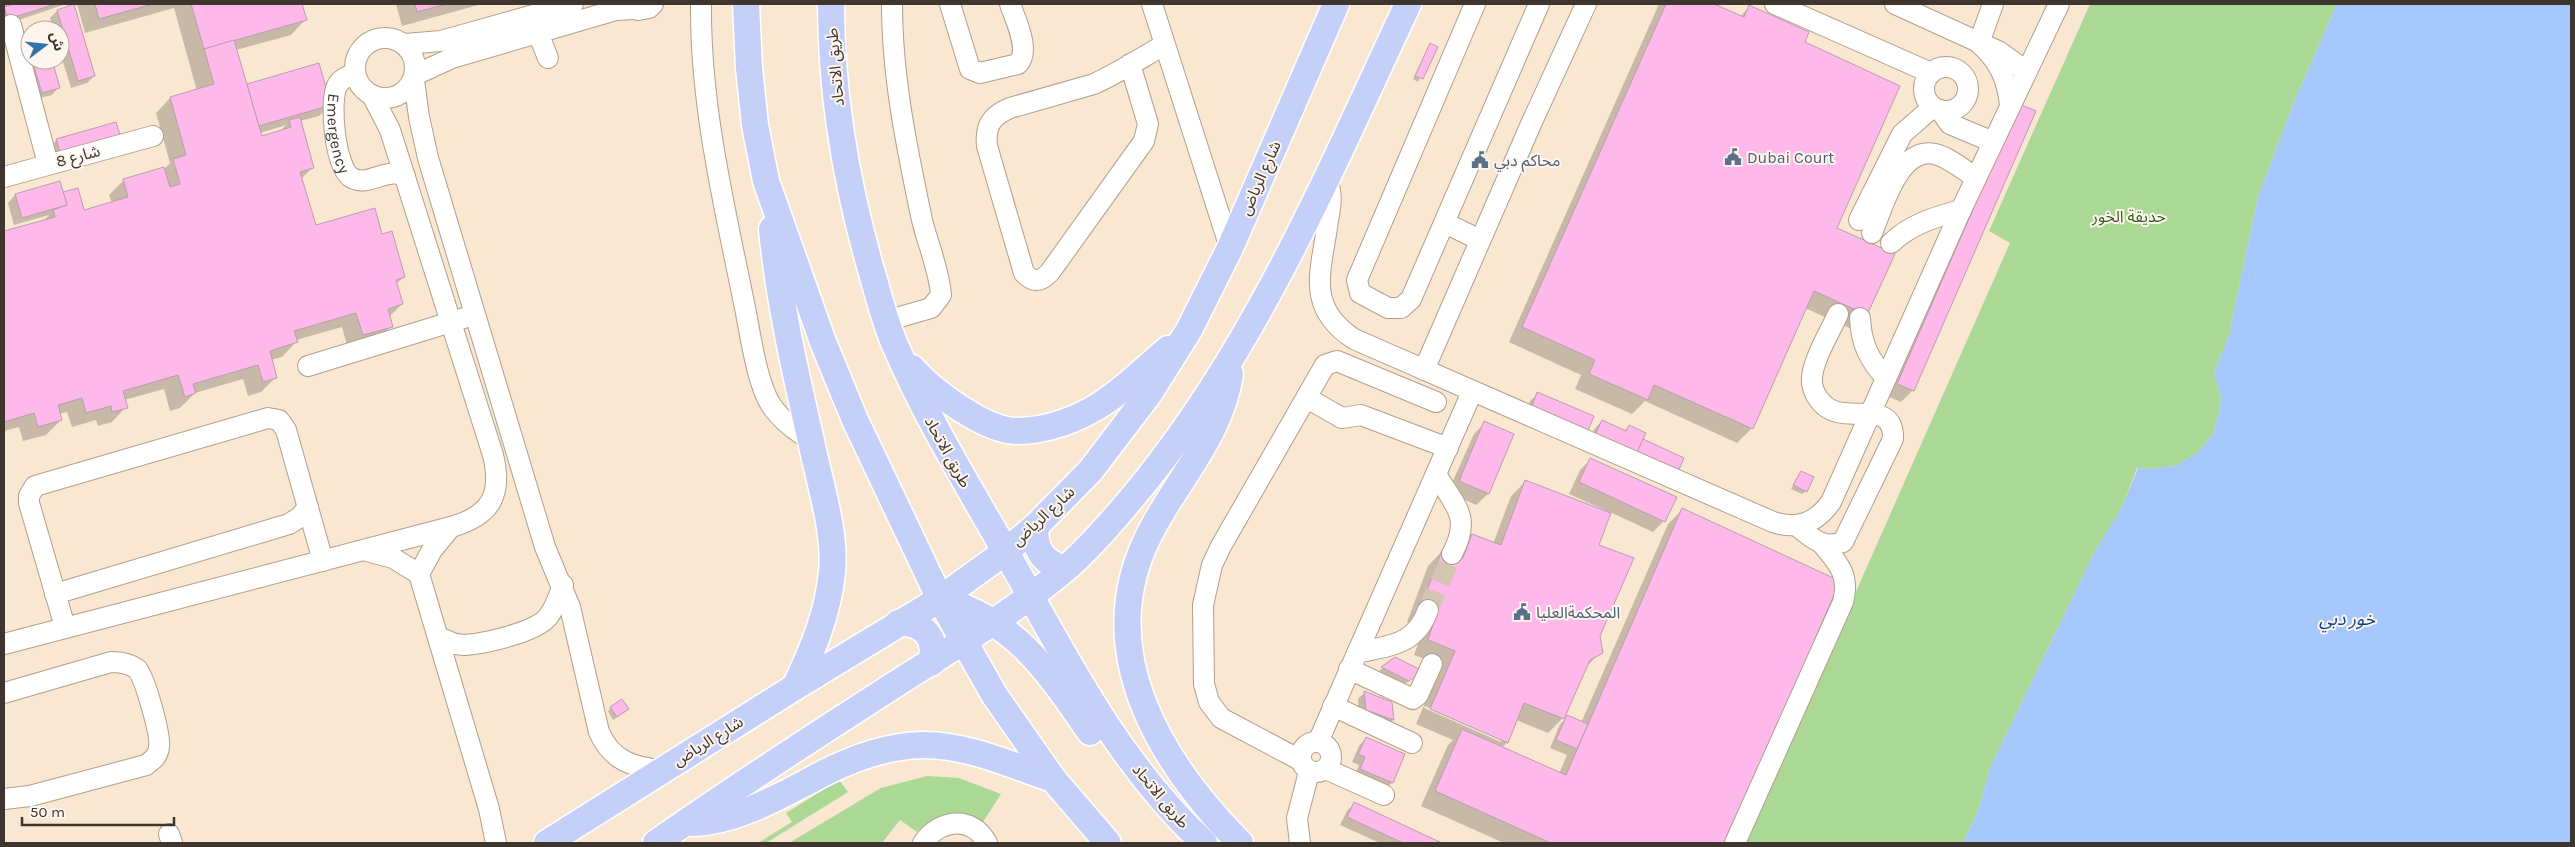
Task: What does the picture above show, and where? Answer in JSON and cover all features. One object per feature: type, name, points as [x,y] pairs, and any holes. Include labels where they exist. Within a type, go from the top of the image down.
[{"type":"main road","points":[[746,4],[749,68],[755,125],[766,181],[783,314],[829,527],[832,570],[826,612],[812,652],[795,686]]},
{"type":"main road","name":"طريق الاتحاد","points":[[831,4],[840,118],[864,244],[890,332],[924,409],[1087,696],[1132,762],[1181,822],[1204,843]]},
{"type":"main road","name":"شارع الرياض","points":[[547,843],[795,686],[940,599],[1005,552],[1036,526],[1091,470],[1148,395],[1189,330],[1230,248],[1336,4]]},
{"type":"main road","points":[[656,843],[931,662],[965,642],[1030,596],[1065,568],[1134,495],[1179,438],[1232,360],[1326,178],[1408,4]]},
{"type":"main road","points":[[766,181],[823,342],[855,420],[940,599],[995,696],[1054,779],[1108,843]]},
{"type":"main road","points":[[890,332],[912,369],[934,391],[959,408],[987,422],[1016,431],[1047,427],[1076,417],[1104,402],[1189,330]]},
{"type":"main road","points":[[1232,360],[1228,389],[1215,423],[1149,535],[1137,564],[1129,609],[1129,642],[1136,682],[1143,706],[1158,737],[1174,765],[1194,792],[1240,843]]},
{"type":"main road","points":[[1036,526],[1035,540],[1041,554],[1051,564],[1065,568]]},
{"type":"main road","points":[[940,599],[977,612],[994,621],[1011,634],[1041,665],[1118,769],[1136,790],[1158,808],[1181,822]]},
{"type":"main road","points":[[898,623],[919,626],[928,632],[933,642],[934,652],[931,662]]},
{"type":"main road","points":[[684,824],[701,823],[756,807],[851,760],[891,749],[923,745],[978,754],[1054,779]]},
{"type":"street","points":[[405,44],[441,41],[573,4]]},
{"type":"street","points":[[372,96],[391,98],[400,94],[414,77],[452,58],[630,6],[644,10],[653,4]]},
{"type":"street","points":[[700,4],[705,87],[716,166],[755,356],[770,404],[788,424],[810,440]]},
{"type":"street","points":[[890,332],[932,308],[941,294],[910,162],[892,36],[892,4]]},
{"type":"street","points":[[950,4],[970,69],[980,73],[1015,65],[1022,60],[1023,46],[1010,4]]},
{"type":"street","points":[[1152,4],[1230,248]]},
{"type":"street","points":[[1475,4],[1356,280],[1360,293],[1395,310],[1407,305],[1539,4]]},
{"type":"street","points":[[1424,370],[1586,4]]},
{"type":"street","points":[[1775,4],[1931,73]]},
{"type":"street","points":[[1895,4],[1998,51],[2026,71]]},
{"type":"street","points":[[1979,43],[1993,4]]},
{"type":"street","points":[[1797,526],[1817,518],[1831,502],[1976,178],[2059,4]]},
{"type":"street","points":[[11,25],[48,164]]},
{"type":"street","points":[[538,34],[548,58]]},
{"type":"street","points":[[4,644],[451,527],[474,519],[486,510],[493,498],[497,484],[493,455],[390,130],[372,96],[361,86],[355,73],[355,62],[359,52],[370,42],[385,37],[396,39],[405,44],[414,58],[414,77],[423,137],[545,547],[563,585],[573,618],[599,732],[605,746],[624,762],[647,769],[663,770]]},
{"type":"street","points":[[1979,43],[1992,55],[2003,72],[2010,105]]},
{"type":"street","points":[[1130,64],[1148,124],[1144,140],[1050,272],[1045,278],[1037,281],[1029,279],[1024,273],[987,146],[986,132],[990,121],[999,113],[1010,108],[1094,84],[1164,45]]},
{"type":"street","points":[[1976,178],[1935,154],[1923,154],[1912,158],[1895,179],[1865,227],[1902,134],[1937,109],[1948,111],[1961,104],[1968,91],[1964,76],[1952,68],[1937,69],[1931,73],[1924,87],[1924,94],[1937,109],[1950,124],[1993,142]]},
{"type":"street","name":"Emergency","points":[[355,73],[338,84],[334,94],[332,114],[343,168],[353,179],[361,180],[387,173],[404,176]]},
{"type":"street","name":"شارع 8","points":[[4,177],[153,136]]},
{"type":"street","points":[[1326,178],[1331,199],[1320,289],[1325,311],[1341,330],[1354,339],[1472,392],[1773,522],[1797,526],[1823,545],[1840,566],[1846,579],[1844,602],[1735,843]]},
{"type":"street","points":[[1891,243],[1904,231],[1923,221],[1962,210]]},
{"type":"street","points":[[1444,223],[1480,240]]},
{"type":"street","points":[[434,266],[458,259]]},
{"type":"street","points":[[1823,545],[1835,545],[1843,542],[1848,535],[1892,439],[1893,430],[1890,422],[1870,412],[1843,413],[1832,410],[1814,393],[1812,373],[1838,314]]},
{"type":"street","points":[[308,366],[475,315]]},
{"type":"street","points":[[1860,318],[1860,330],[1866,350],[1876,367],[1886,378]]},
{"type":"street","points":[[1384,795],[1312,767],[1221,718],[1214,711],[1209,702],[1204,684],[1203,605],[1212,565],[1307,398],[1320,371],[1331,361],[1337,361],[1436,402]]},
{"type":"street","points":[[1318,742],[1472,392]]},
{"type":"street","points":[[1307,398],[1342,418],[1361,415],[1448,448]]},
{"type":"street","points":[[65,627],[29,503],[31,491],[40,482],[274,418],[279,420],[286,430],[323,561]]},
{"type":"street","points":[[1436,474],[1460,513],[1462,521],[1461,538],[1452,554]]},
{"type":"street","points":[[55,594],[289,524],[300,517],[308,507]]},
{"type":"street","points":[[419,574],[432,550],[451,527]]},
{"type":"street","points":[[364,550],[393,558],[419,574],[490,809],[496,843]]},
{"type":"street","points":[[438,636],[455,644],[465,645],[532,629],[547,618],[552,611],[563,585]]},
{"type":"street","points":[[1353,661],[1412,637],[1423,623],[1428,610]]},
{"type":"street","points":[[1353,661],[1413,699],[1418,695],[1432,664]]},
{"type":"street","points":[[4,693],[111,662],[128,664],[135,668],[144,680],[160,742],[157,756],[146,765],[30,796],[5,795]]},
{"type":"street","points":[[1333,706],[1412,743]]},
{"type":"street","points":[[1300,843],[1297,818],[1312,767],[1304,746],[1318,742],[1328,748],[1331,753],[1330,764],[1312,767]]},
{"type":"street","points":[[923,843],[941,826],[958,823],[975,828],[992,843]]},
{"type":"green space","name":"حديقة الخور","points":[[2090,4],[2337,4],[2295,100],[2258,197],[2229,335],[2214,373],[2221,397],[2220,410],[2213,434],[2197,453],[2175,466],[2150,469],[2137,468],[2122,507],[2094,553],[1990,768],[1978,811],[1963,843],[1745,843],[2010,243],[1989,231]]},
{"type":"green space","points":[[927,776],[959,778],[1001,794],[983,822],[965,815],[949,815],[932,821],[917,832],[900,820],[882,843],[789,843],[881,788]]},
{"type":"green space","points":[[839,780],[848,792],[766,843],[758,843],[792,822],[786,813]]},
{"type":"water","name":"خور دبي","points":[[2337,4],[2571,4],[2571,843],[1963,843],[1978,811],[1990,768],[2094,553],[2122,507],[2138,468],[2150,469],[2175,466],[2197,453],[2213,434],[2220,410],[2221,397],[2214,373],[2229,335],[2258,197],[2295,100]]},
{"type":"building","points":[[14,4],[56,4],[8,19],[4,7]]},
{"type":"building","points":[[74,4],[95,76],[78,81],[70,54],[70,20],[60,20],[57,10]]},
{"type":"building","points":[[95,4],[153,4],[99,19]]},
{"type":"building","points":[[191,4],[302,4],[307,20],[204,49]]},
{"type":"building","points":[[415,4],[446,4],[417,12]]},
{"type":"building","name":"Dubai Court","points":[[1666,4],[1714,4],[1744,17],[1749,5],[1809,32],[1805,42],[1900,86],[1837,228],[1895,254],[1867,315],[1814,291],[1753,429],[1654,385],[1648,400],[1589,374],[1595,360],[1522,327]]},
{"type":"building","points":[[234,40],[262,136],[291,127],[289,120],[300,117],[314,168],[300,172],[316,225],[375,208],[382,234],[392,231],[405,277],[396,280],[403,304],[388,309],[393,327],[363,335],[356,313],[294,331],[298,342],[270,351],[277,378],[263,382],[258,365],[193,384],[196,393],[185,397],[178,375],[123,391],[128,408],[112,412],[111,406],[86,413],[82,398],[58,405],[62,420],[38,427],[34,413],[4,422],[4,231],[55,217],[53,210],[67,205],[63,192],[78,188],[84,210],[128,197],[123,179],[164,167],[170,187],[180,184],[173,159],[186,155],[170,97],[214,84],[204,49]]},
{"type":"building","points":[[1430,43],[1438,47],[1423,79],[1415,76]]},
{"type":"building","points":[[319,63],[331,105],[259,126],[247,84]]},
{"type":"building","points":[[35,70],[55,70],[60,88],[42,93]]},
{"type":"building","points":[[2019,104],[2036,111],[1914,391],[1897,384]]},
{"type":"building","points":[[116,122],[121,138],[61,155],[56,139]]},
{"type":"building","points":[[60,181],[67,205],[22,218],[15,194]]},
{"type":"building","points":[[1537,392],[1594,416],[1587,433],[1531,409]]},
{"type":"building","points":[[1602,420],[1626,431],[1629,425],[1646,433],[1636,455],[1595,435]]},
{"type":"building","points":[[1484,421],[1514,434],[1489,494],[1459,481]]},
{"type":"building","points":[[1643,439],[1684,458],[1677,474],[1636,455]]},
{"type":"building","points":[[1590,458],[1677,497],[1665,522],[1579,482]]},
{"type":"building","points":[[1801,471],[1814,477],[1807,492],[1793,485]]},
{"type":"building","name":"المحكمةالعليا","points":[[1525,480],[1611,513],[1599,545],[1634,558],[1600,636],[1603,653],[1590,660],[1564,719],[1524,703],[1508,743],[1430,709],[1455,651],[1428,640],[1437,613],[1421,607],[1442,550],[1463,558],[1472,534],[1501,545]]},
{"type":"building","points":[[1682,508],[1840,581],[1727,843],[1551,843],[1435,791],[1462,729],[1566,775]]},
{"type":"building","points":[[1395,657],[1423,671],[1409,681],[1381,667]]},
{"type":"building","points":[[1364,691],[1392,702],[1394,720],[1366,710]]},
{"type":"building","points":[[622,699],[629,709],[617,717],[610,707]]},
{"type":"building","points":[[1567,715],[1588,724],[1577,749],[1556,740]]},
{"type":"building","points":[[1366,737],[1405,754],[1393,783],[1360,769],[1365,757],[1358,754]]},
{"type":"building","points":[[1354,802],[1442,843],[1403,843],[1347,817]]},
{"type":"tunnel","points":[[1428,610],[1452,554]]},
{"type":"place","name":"Dubai Court","points":[[1733,157]]},
{"type":"place","name":"محاكم دبي","points":[[1480,160]]},
{"type":"place","name":"المحكمةالعليا","points":[[1522,612]]}]
